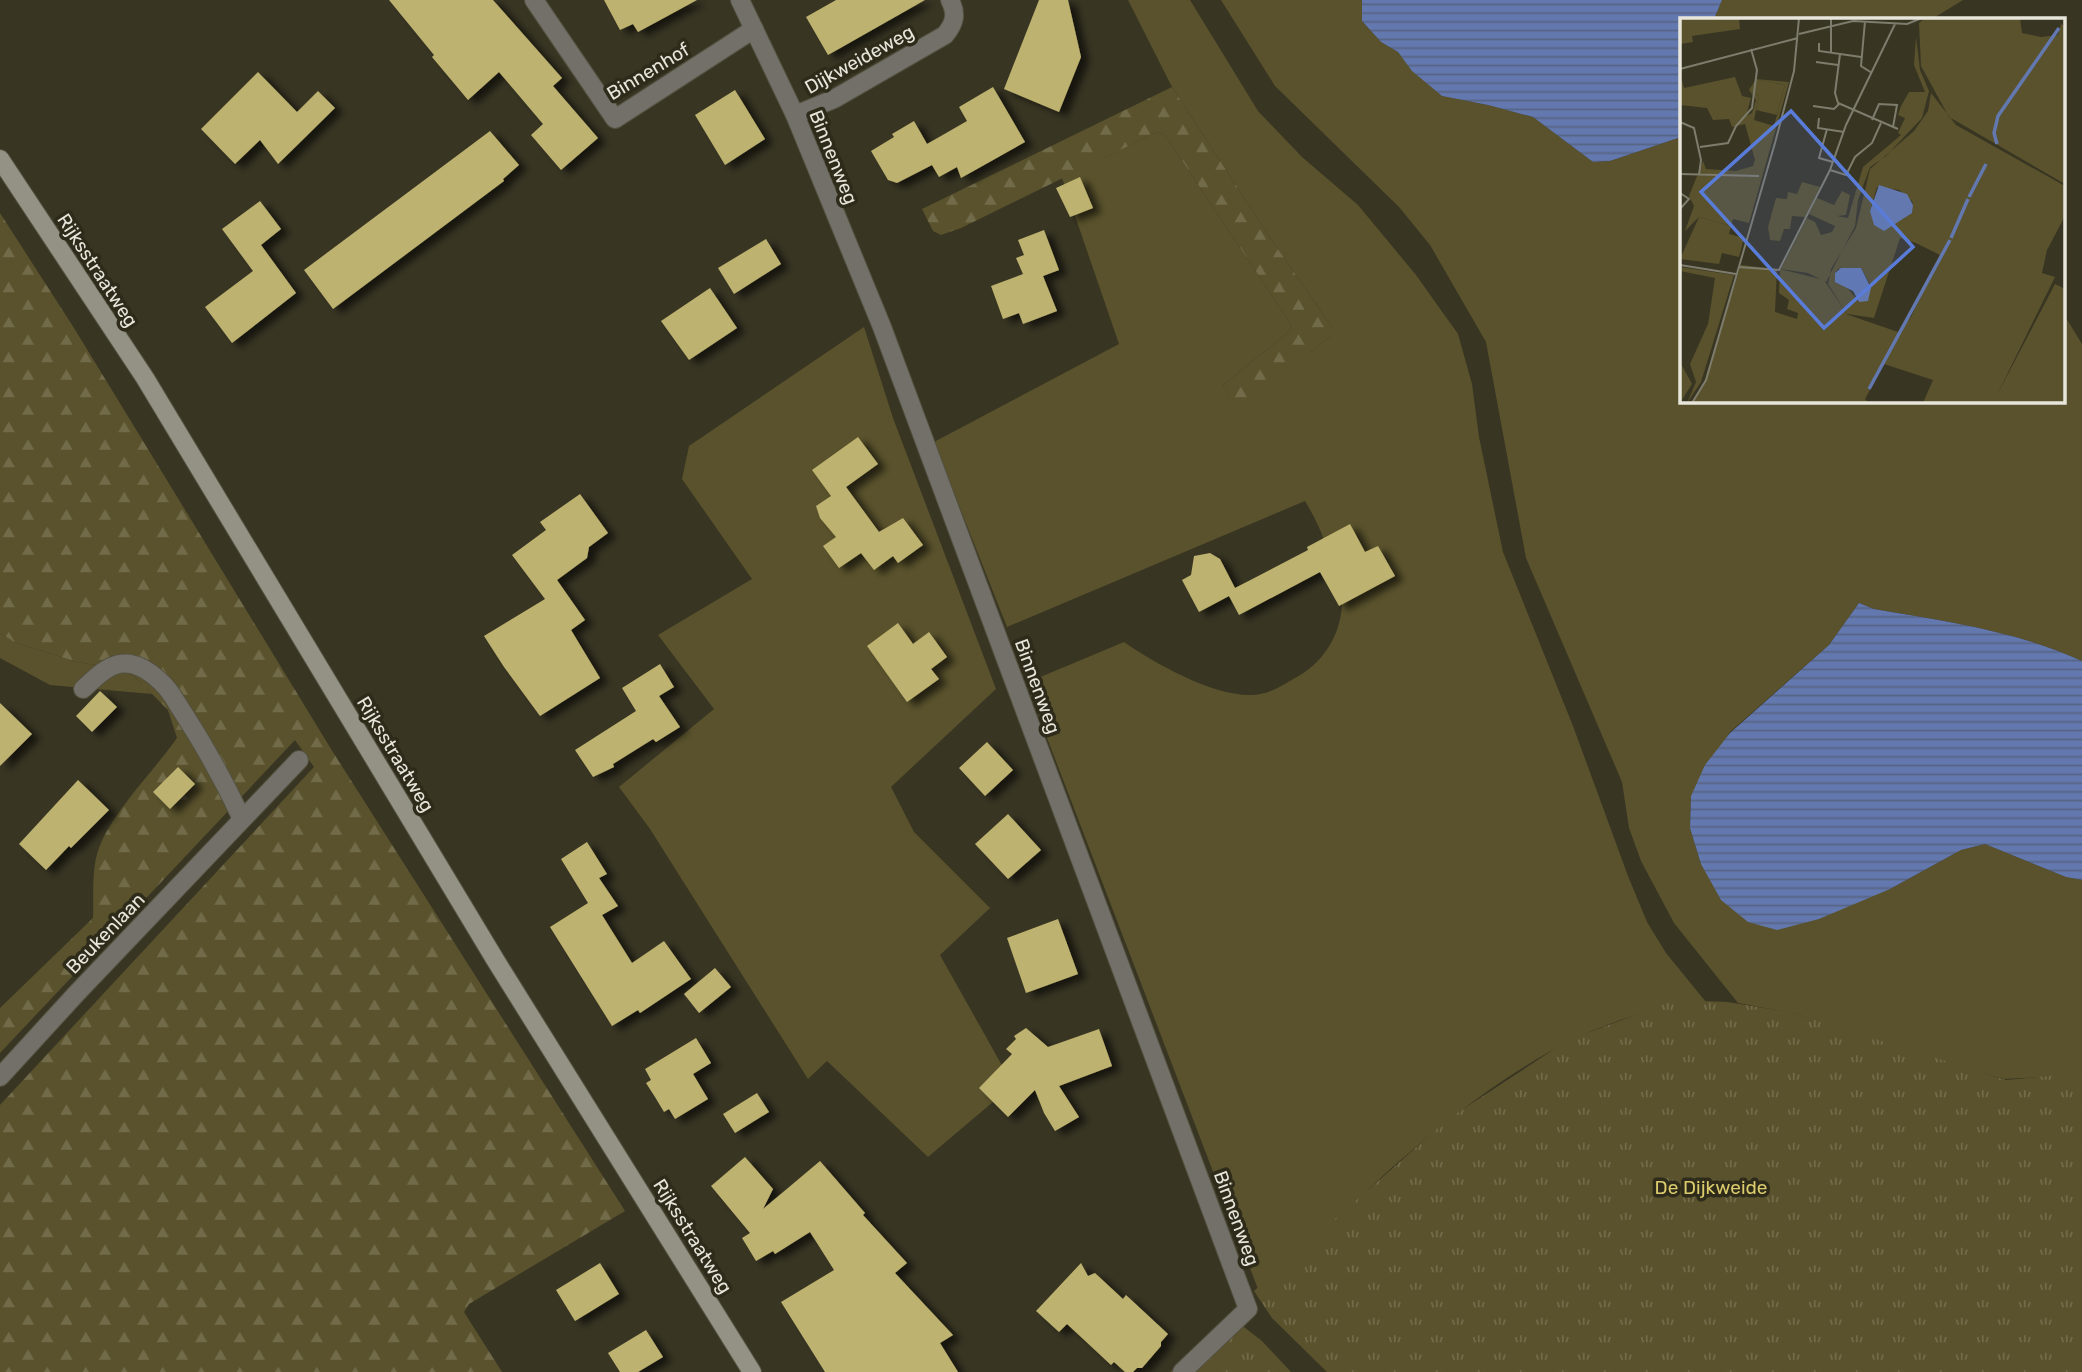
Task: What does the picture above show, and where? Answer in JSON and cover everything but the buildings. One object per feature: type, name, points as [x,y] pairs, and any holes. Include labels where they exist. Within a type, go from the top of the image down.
[{"type":"main road","name":"Rijksstraatweg","points":[[0,159],[145,378],[496,961],[752,1372]]},
{"type":"street","name":"Binnenhof","points":[[534,0],[615,120],[754,29]]},
{"type":"street","name":"Binnenweg","points":[[740,0],[795,115],[882,327],[1248,1309],[1182,1372]]},
{"type":"street","name":"Dijkweideweg","points":[[795,115],[834,99],[945,35],[953,26],[955,15],[950,0]]},
{"type":"street","points":[[83,689],[100,674],[118,664],[136,665],[152,674],[165,685],[199,738],[242,819]]},
{"type":"street","name":"Beukenlaan","points":[[0,1077],[76,993],[299,760]]},
{"type":"green space","points":[[1128,0],[1190,0],[1258,111],[1302,157],[1358,205],[1416,275],[1458,334],[1472,384],[1479,437],[1503,552],[1573,726],[1647,922],[1666,953],[1706,1002],[1662,1008],[1619,1020],[1578,1037],[1501,1082],[1396,1164],[1323,1234],[1258,1289],[1026,683],[1124,642],[1184,677],[1219,690],[1251,695],[1274,690],[1313,665],[1328,648],[1338,628],[1342,600],[1325,541],[1305,501],[1007,627],[934,442],[1119,344],[1062,178],[1157,132],[1165,135],[1291,324],[1290,331],[1223,385],[1236,409],[1332,335],[1332,327],[1172,87]]},
{"type":"green space","points":[[1221,0],[1362,0],[1362,21],[1381,42],[1398,52],[1413,71],[1442,96],[1533,117],[1593,162],[1610,161],[1680,137],[1680,402],[2064,402],[2064,315],[2082,344],[2082,661],[2006,635],[1874,609],[1859,603],[1829,645],[1730,732],[1691,796],[1690,828],[1701,864],[1890,889],[1961,850],[1985,844],[2066,877],[2082,880],[2082,1075],[2004,1079],[1907,1051],[1793,1013],[1738,1003],[1674,923],[1641,861],[1629,828],[1622,782],[1526,558],[1486,342],[1430,245],[1399,207],[1275,86]]},
{"type":"green space","points":[[1722,0],[1963,0],[1934,18],[1714,18]]},
{"type":"green space","points":[[1172,87],[1332,327],[1332,335],[1236,410],[1223,385],[1290,331],[1291,324],[1165,135],[1157,132],[961,228],[941,235],[933,231],[922,209]]},
{"type":"green space","points":[[0,213],[74,328],[331,749],[625,1211],[469,1304],[464,1312],[502,1372],[0,1372],[0,1105],[314,767],[295,740],[0,1053],[0,1008],[93,918],[95,865],[105,834],[177,738],[168,710],[136,678],[121,669],[77,662],[14,642],[0,633]]},
{"type":"green space","points":[[864,327],[893,418],[996,689],[891,787],[914,832],[990,908],[940,955],[1013,1085],[928,1157],[827,1061],[808,1079],[650,829],[619,787],[714,709],[658,635],[752,579],[682,479],[689,446]]},
{"type":"green space","points":[[0,633],[14,642],[77,662],[121,669],[136,678],[152,694],[50,685],[0,658]]},
{"type":"green space","name":"De Dijkweide","points":[[1676,1000],[1727,1002],[1790,1012],[2006,1080],[2082,1073],[2082,1372],[1327,1372],[1272,1318],[1254,1291],[1448,1119],[1568,1040]]},
{"type":"green space","points":[[1231,1317],[1262,1341],[1291,1372],[1170,1372]]},
{"type":"water","points":[[1362,0],[1722,0],[1714,18],[1680,18],[1680,137],[1610,161],[1593,162],[1533,117],[1442,96],[1412,71],[1398,52],[1381,42],[1362,21]]},
{"type":"water","points":[[1859,603],[1874,609],[2006,635],[2082,661],[2082,880],[2066,877],[1985,844],[1961,850],[1890,889],[1819,919],[1777,930],[1748,922],[1721,900],[1701,864],[1690,828],[1691,796],[1705,765],[1730,733],[1829,645]]}]
